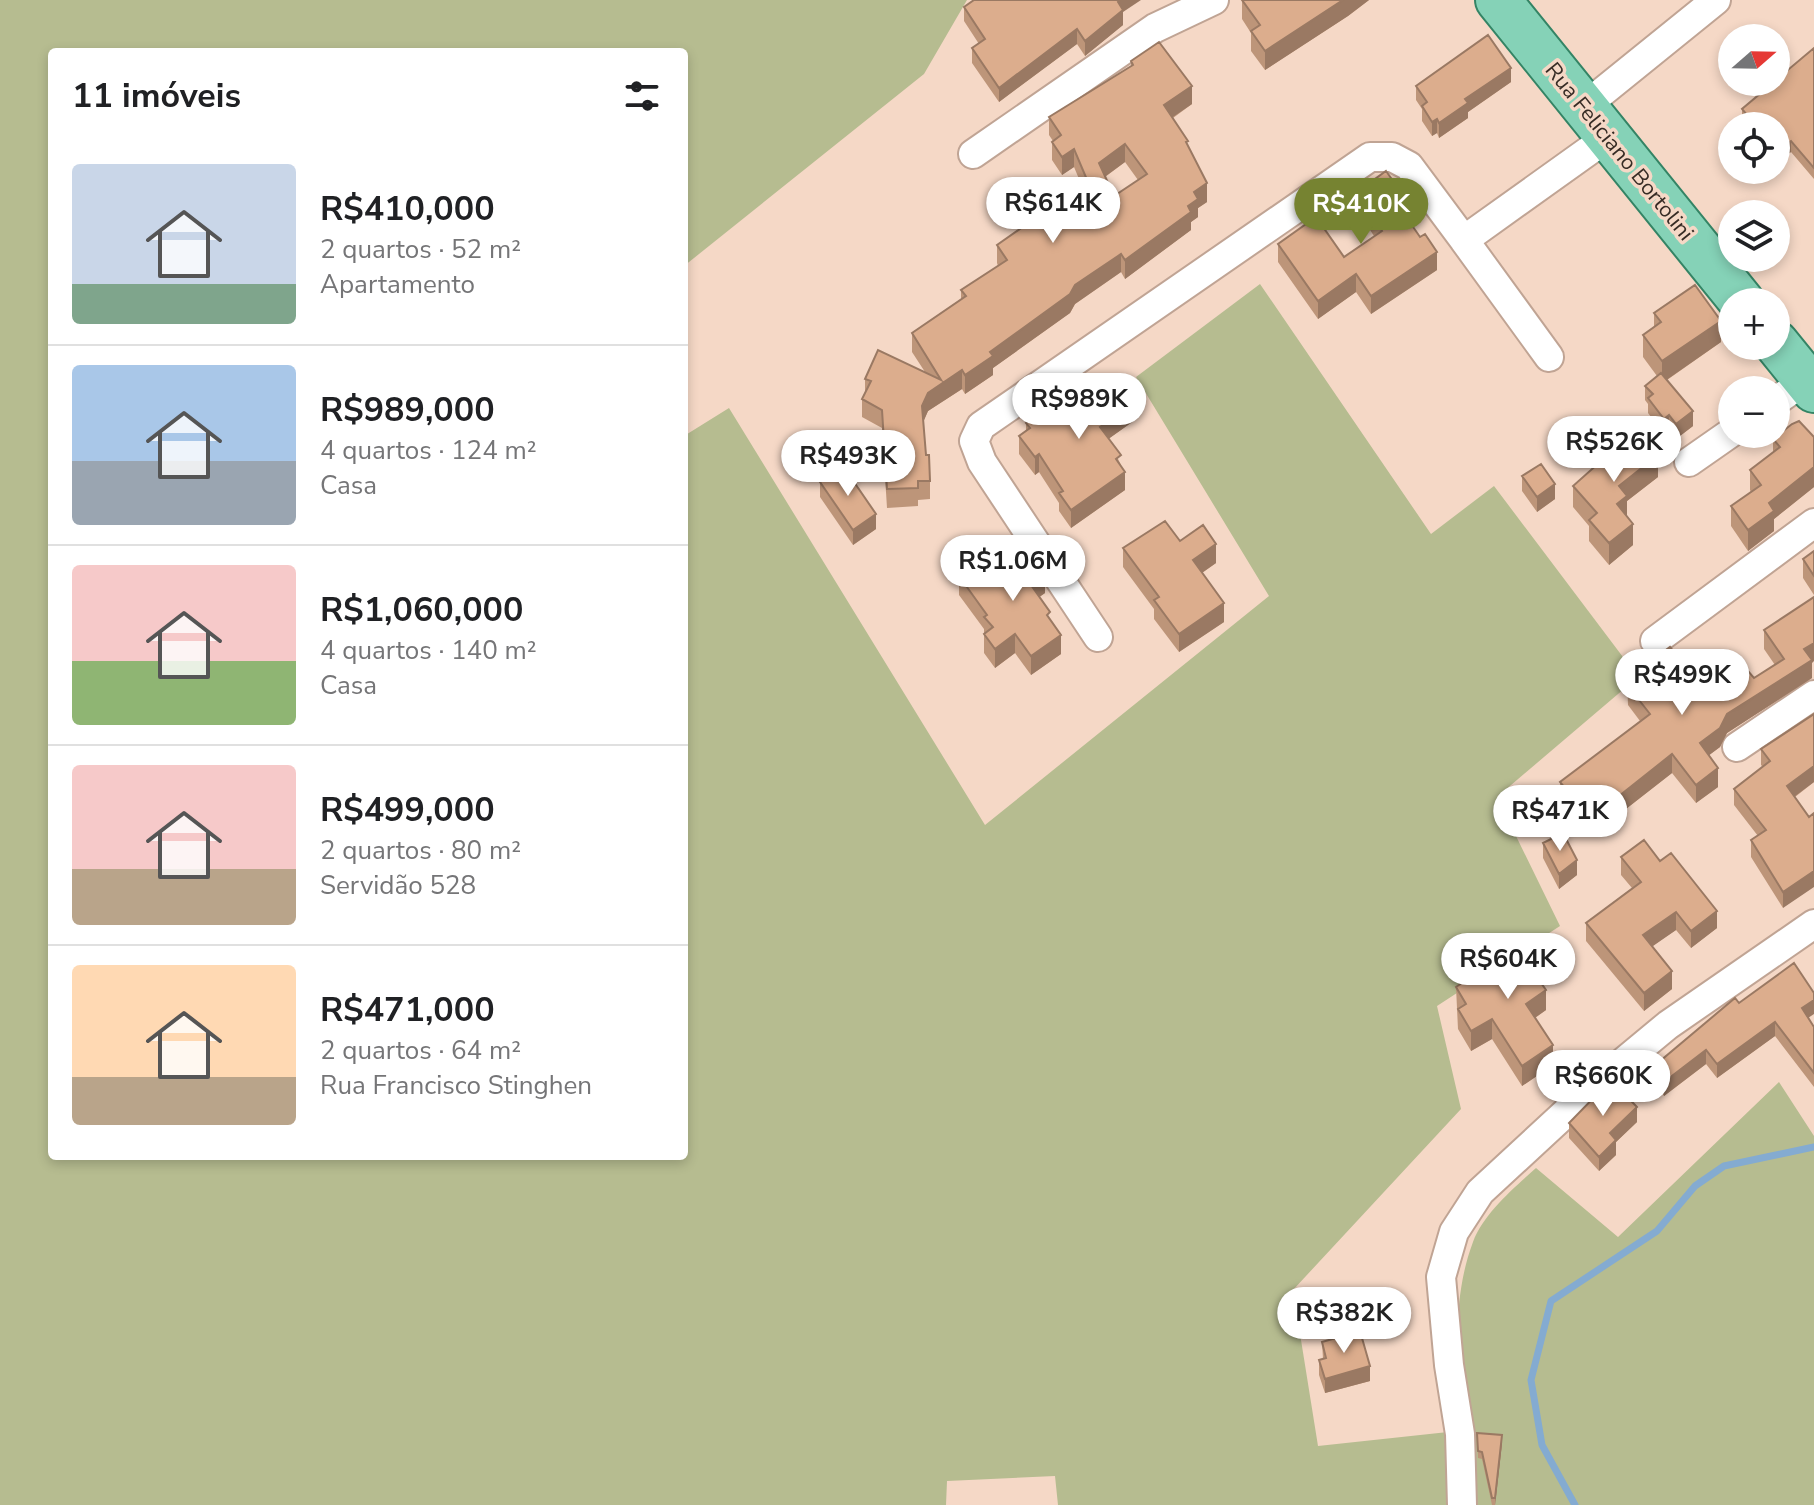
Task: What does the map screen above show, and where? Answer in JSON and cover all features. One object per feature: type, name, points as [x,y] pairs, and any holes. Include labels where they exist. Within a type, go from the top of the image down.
[{"type":"main road","name":"Rua Feliciano Bortolini","points":[[1498,0],[1731,288]]},
{"type":"main road","points":[[1786,360],[1802,386]]},
{"type":"street","points":[[973,154],[1155,28],[1214,0]]},
{"type":"street","points":[[1464,240],[1596,122],[1716,0]]},
{"type":"street","points":[[1098,637],[982,462],[974,441],[981,426],[1370,157],[1392,157],[1409,166],[1549,357]]},
{"type":"street","points":[[1689,462],[1718,442]]},
{"type":"street","points":[[1655,641],[1814,523]]},
{"type":"street","points":[[1737,747],[1814,695]]},
{"type":"street","points":[[1462,1505],[1460,1434],[1443,1322],[1441,1277],[1454,1232],[1480,1192],[1598,1083],[1668,1025],[1814,924]]},
{"type":"green space","points":[[0,0],[967,0],[924,74],[688,263],[688,48],[48,48],[48,1160],[688,1160],[688,434],[729,408],[985,825],[1269,596],[1136,377],[1260,284],[1431,534],[1494,486],[1638,677],[1497,797],[1560,926],[1437,1006],[1461,1109],[1293,1290],[1318,1446],[1448,1432],[1453,1505],[1058,1505],[1055,1476],[947,1481],[946,1505],[0,1505]]},
{"type":"green space","points":[[1779,1082],[1814,1136],[1814,1505],[1474,1505],[1459,1373],[1459,1306],[1473,1242],[1484,1221],[1536,1168],[1618,1237]]},
{"type":"building","points":[[974,0],[1120,0],[1118,2],[1123,10],[1085,41],[1077,29],[999,88],[972,48],[985,39],[964,7]]},
{"type":"building","points":[[1242,0],[1343,0],[1265,51],[1251,31],[1260,25]]},
{"type":"building","points":[[1488,35],[1511,68],[1465,99],[1468,103],[1439,123],[1437,119],[1432,122],[1422,106],[1427,102],[1416,86]]},
{"type":"building","points":[[1159,42],[1192,86],[1164,105],[1188,141],[1207,183],[1194,192],[1198,199],[1188,206],[1191,212],[1125,260],[1121,254],[1075,285],[1070,294],[990,352],[993,356],[965,375],[962,370],[928,393],[922,406],[930,481],[918,481],[918,488],[887,489],[882,410],[862,399],[871,381],[865,379],[878,350],[941,380],[912,333],[966,296],[961,290],[1007,260],[997,245],[1037,217],[1048,234],[1096,201],[1074,149],[1062,157],[1052,142],[1061,135],[1049,117],[1133,65],[1131,61]],"holes":[[[1125,144],[1147,174],[1114,196],[1099,163]]]},
{"type":"building","points":[[1814,48],[1814,168],[1790,142],[1790,112],[1744,112],[1742,109],[1757,96],[1790,96],[1790,68]]},
{"type":"building","points":[[1386,171],[1408,202],[1400,208],[1420,237],[1425,234],[1437,252],[1371,296],[1356,274],[1318,301],[1278,244],[1316,217],[1344,257],[1382,231],[1357,192]]},
{"type":"building","points":[[1695,285],[1718,317],[1718,323],[1662,361],[1643,335],[1661,322],[1654,313]]},
{"type":"building","points":[[1661,373],[1693,411],[1676,424],[1669,415],[1664,419],[1648,398],[1653,394],[1645,386]]},
{"type":"building","points":[[1115,376],[1135,403],[1100,427],[1121,455],[1116,459],[1125,472],[1071,510],[1059,493],[1063,491],[1039,454],[1035,457],[1019,436],[1030,428],[1026,423],[1074,390],[1081,400]]},
{"type":"building","points":[[1799,421],[1814,437],[1814,467],[1769,503],[1774,511],[1748,530],[1731,506],[1761,485],[1750,470],[1779,448],[1790,448],[1792,424]]},
{"type":"building","points":[[1637,429],[1658,455],[1619,486],[1627,496],[1617,504],[1633,524],[1609,543],[1589,520],[1597,513],[1573,486]]},
{"type":"building","points":[[1541,464],[1555,484],[1537,497],[1522,476]]},
{"type":"building","points":[[843,466],[876,514],[853,530],[820,482]]},
{"type":"building","points":[[1165,521],[1180,541],[1203,525],[1216,544],[1193,560],[1224,603],[1179,634],[1154,600],[1159,597],[1123,548]]},
{"type":"building","points":[[1026,549],[1045,575],[1031,585],[1050,612],[1047,615],[1061,635],[1031,656],[1015,634],[995,649],[984,634],[993,627],[959,576],[975,564],[993,572]]},
{"type":"building","points":[[1814,551],[1814,576],[1803,559]]},
{"type":"building","points":[[1814,597],[1814,643],[1804,649],[1812,660],[1727,714],[1720,728],[1700,743],[1718,768],[1696,785],[1672,754],[1590,819],[1560,782],[1650,714],[1628,686],[1631,684],[1627,679],[1670,647],[1709,698],[1748,671],[1754,678],[1784,659],[1764,630]]},
{"type":"building","points":[[1814,714],[1814,766],[1787,786],[1809,817],[1814,813],[1814,871],[1783,892],[1751,840],[1766,830],[1734,789],[1770,761],[1761,749]]},
{"type":"building","points":[[1563,833],[1577,860],[1559,874],[1543,843]]},
{"type":"building","points":[[1644,840],[1660,861],[1671,853],[1717,911],[1691,931],[1676,912],[1643,935],[1672,971],[1644,993],[1586,923],[1641,882],[1621,857]]},
{"type":"building","points":[[1531,936],[1543,953],[1527,963],[1546,990],[1526,1004],[1553,1045],[1522,1066],[1492,1019],[1471,1031],[1458,1009],[1466,1004],[1456,987]]},
{"type":"building","points":[[1794,963],[1814,993],[1814,1000],[1802,1008],[1814,1027],[1814,1073],[1775,1022],[1717,1064],[1706,1050],[1664,1082],[1653,1067],[1735,998],[1739,1003]]},
{"type":"building","points":[[1611,1080],[1637,1107],[1610,1133],[1616,1140],[1599,1157],[1569,1123]]},
{"type":"building","points":[[1360,1331],[1370,1366],[1325,1379],[1319,1360],[1326,1358],[1322,1342]]},
{"type":"building","points":[[1477,1433],[1502,1435],[1495,1498],[1492,1498],[1482,1452],[1478,1451]]},
{"type":"waterway","points":[[1575,1505],[1542,1445],[1531,1380],[1551,1301],[1657,1231],[1695,1186],[1724,1166],[1814,1147]]}]
